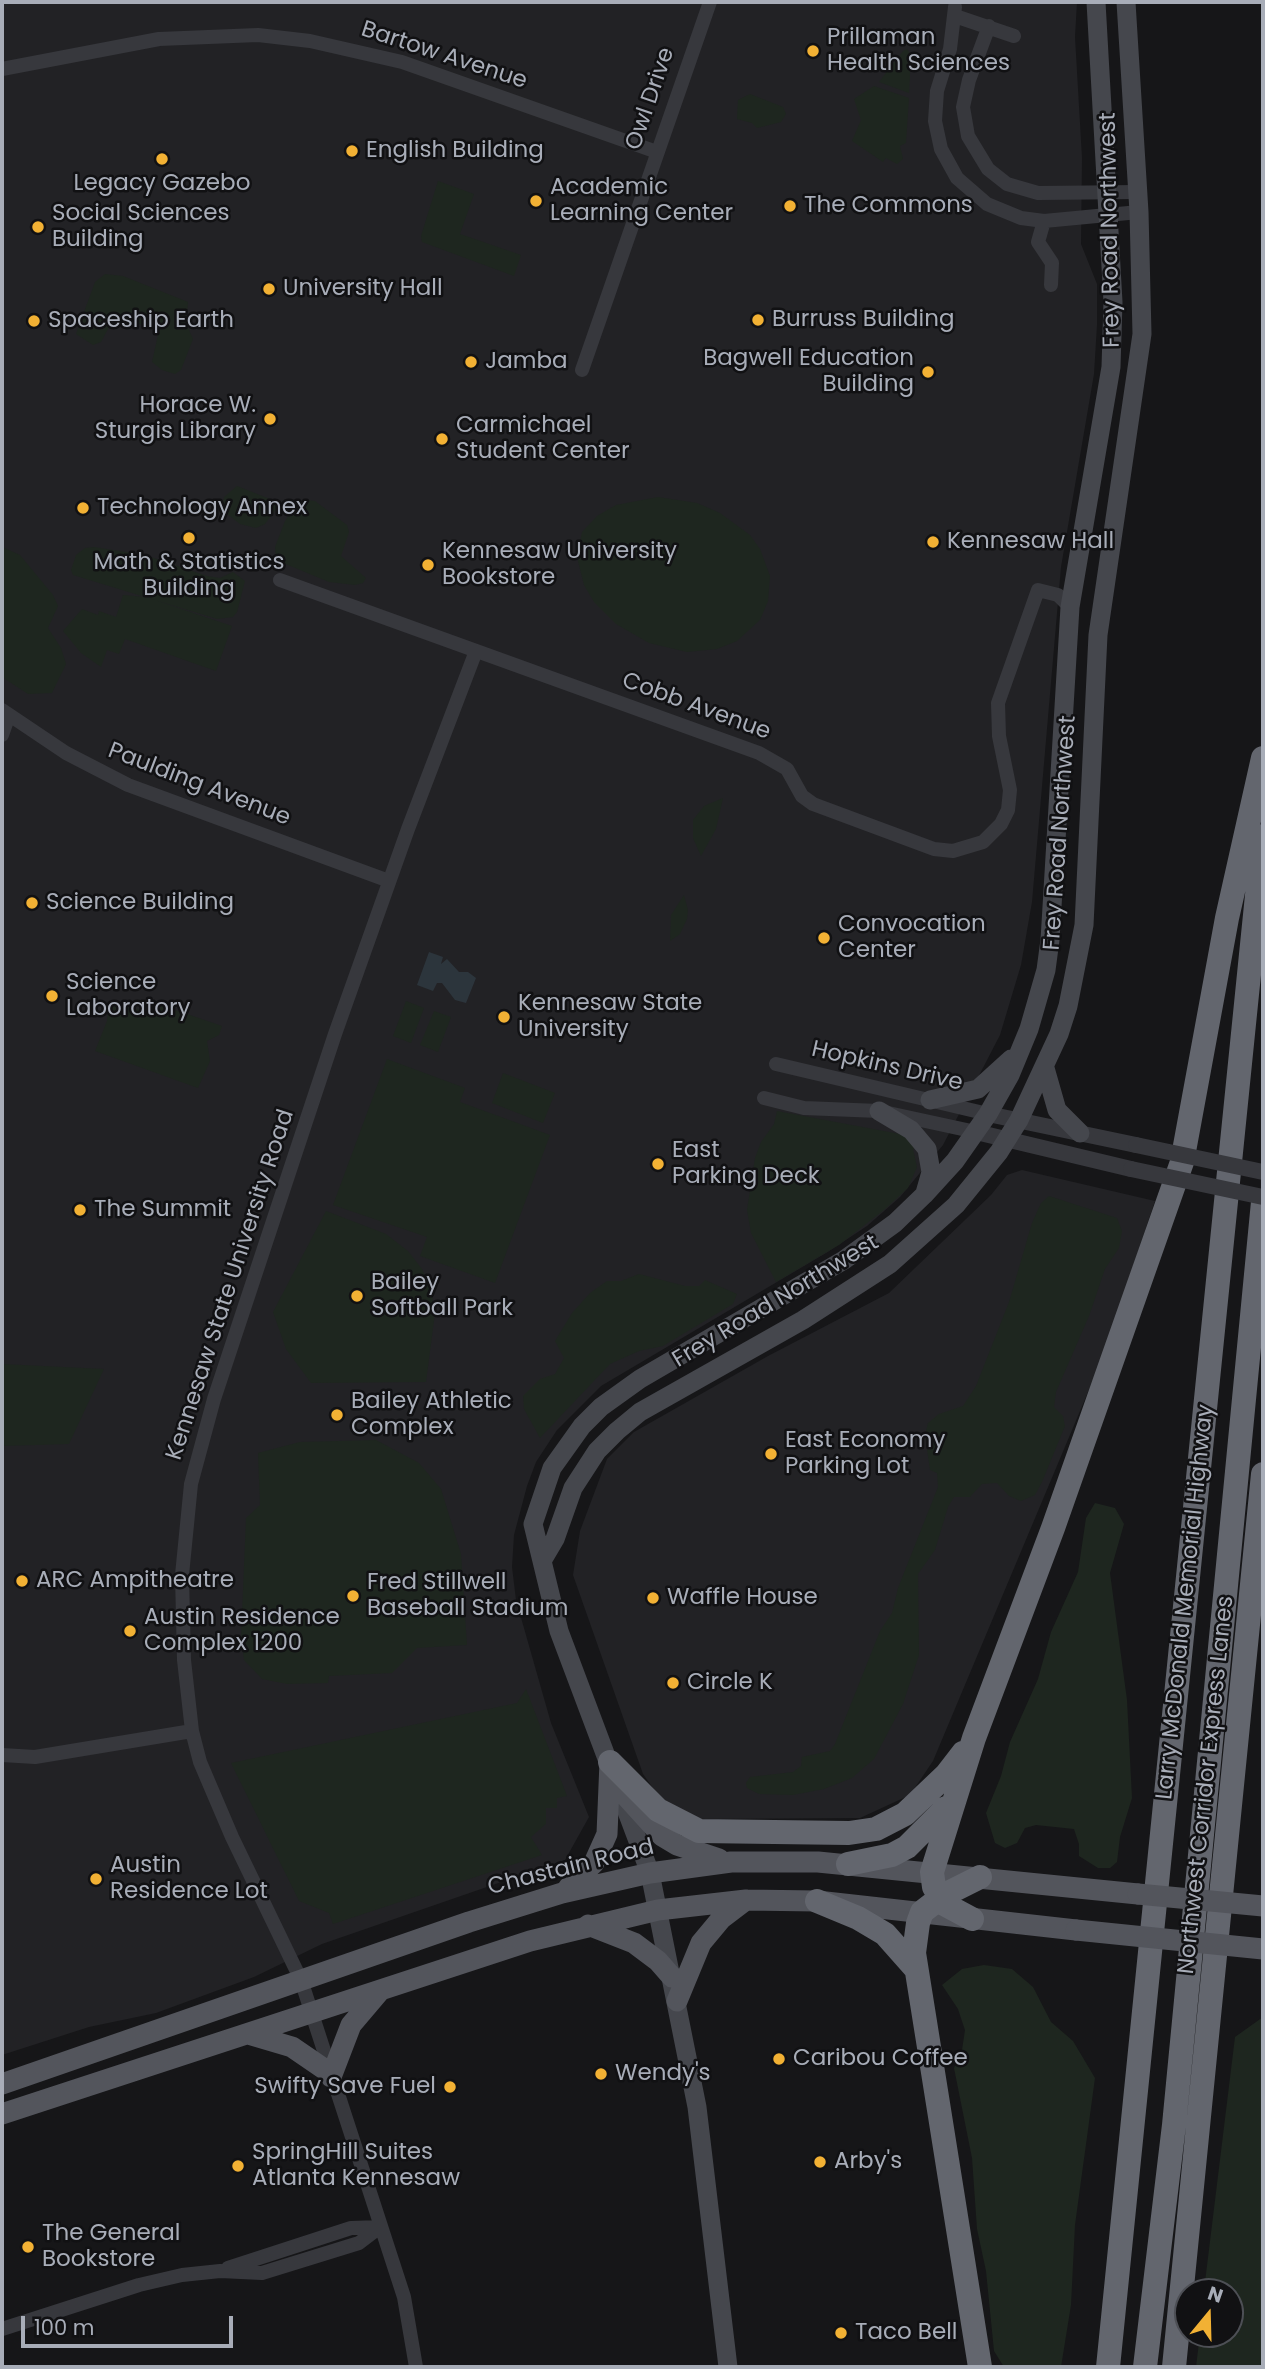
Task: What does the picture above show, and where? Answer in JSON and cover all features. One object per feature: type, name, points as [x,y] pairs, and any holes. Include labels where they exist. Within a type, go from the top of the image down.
[{"type":"highway","points":[[979,2367],[916,1969],[915,1936],[931,1905],[932,1872],[974,1738],[1057,1516],[1182,1162],[1227,918],[1263,758]]},
{"type":"highway","name":"Larry McDonald Memorial Highway","points":[[1108,2367],[1263,836]]},
{"type":"highway","name":"Northwest Corridor Express Lanes","points":[[1145,2367],[1174,2125],[1263,1199]]},
{"type":"highway","points":[[1174,2367],[1263,1474]]},
{"type":"highway","points":[[610,1762],[658,1810],[699,1830],[849,1833],[876,1829],[905,1814],[946,1775],[974,1738]]},
{"type":"highway","points":[[848,1864],[892,1855],[907,1847],[924,1834],[953,1799]]},
{"type":"highway","points":[[931,1905],[980,1877]]},
{"type":"highway","points":[[817,1901],[858,1918],[885,1934],[916,1969]]},
{"type":"highway","points":[[931,1905],[972,1919]]},
{"type":"main road","name":"Frey Road Northwest","points":[[728,2367],[698,2118],[650,1873],[623,1793],[556,1621],[533,1524],[542,1491],[559,1456],[591,1416],[640,1379],[864,1247],[924,1195],[988,1114],[1023,1045],[1046,970],[1052,928],[1070,607],[1111,367],[1113,302],[1096,2]]},
{"type":"main road","name":"Frey Road Northwest","points":[[542,1561],[555,1539],[573,1488],[597,1451],[617,1431],[640,1412],[803,1320],[890,1264],[956,1205],[1006,1141],[1045,1068],[1068,1006],[1084,925],[1098,635],[1142,334],[1139,212],[1126,2]]},
{"type":"main road","points":[[930,1100],[978,1089],[1002,1069],[1023,1045]]},
{"type":"main road","points":[[1045,1068],[1058,1110],[1088,1134]]},
{"type":"main road","points":[[880,1111],[911,1130],[927,1149],[931,1172],[924,1195]]},
{"type":"main road","points":[[562,1893],[587,1871],[604,1846],[610,1814],[610,1762]]},
{"type":"main road","points":[[623,1793],[662,1836],[696,1853],[731,1862]]},
{"type":"main road","name":"Chastain Road","points":[[2,2084],[562,1893],[650,1873],[731,1862],[848,1864],[1263,1906]]},
{"type":"main road","points":[[2,2114],[311,2012],[588,1925],[658,1910],[746,1900],[931,1905]]},
{"type":"main road","points":[[677,2001],[701,1943],[721,1919],[746,1900]]},
{"type":"main road","points":[[972,1919],[1263,1949]]},
{"type":"main road","points":[[588,1925],[634,1943],[658,1961],[672,1977]]},
{"type":"main road","points":[[248,2034],[292,2047],[331,2075],[351,2025],[382,1990]]},
{"type":"street","name":"Owl Drive","points":[[582,370],[710,2]]},
{"type":"street","points":[[1014,36],[955,12],[935,104],[936,134],[943,155],[957,178],[987,204],[1021,218],[1044,221],[1137,192]]},
{"type":"street","points":[[989,26],[966,87],[963,107],[968,136],[982,162],[1000,180],[1027,191],[1108,203],[1139,212]]},
{"type":"street","name":"Bartow Avenue","points":[[3,68],[159,39],[258,35],[298,40],[402,62],[657,152]]},
{"type":"street","points":[[1044,221],[1038,242],[1052,263],[1051,285]]},
{"type":"street","name":"Cobb Avenue","points":[[280,580],[770,757],[787,769],[802,796],[813,804],[934,849],[962,850],[990,837],[1008,810],[1010,790],[999,736],[998,703],[1038,590],[1058,595],[1070,607]]},
{"type":"street","name":"Kennesaw State University Road","points":[[416,2367],[408,2314],[301,1980],[211,1792],[192,1731],[184,1660],[182,1575],[186,1524],[197,1458],[335,1034],[408,829],[476,651]]},
{"type":"street","points":[[2,735],[5,713]]},
{"type":"street","name":"Paulding Avenue","points":[[5,713],[66,753],[128,785],[389,881]]},
{"type":"street","name":"Hopkins Drive","points":[[776,1064],[988,1114]]},
{"type":"street","name":"Hopkins Drive","points":[[764,1098],[831,1111],[880,1111],[976,1132]]},
{"type":"street","points":[[988,1114],[1263,1172]]},
{"type":"street","points":[[976,1132],[1263,1199]]},
{"type":"street","points":[[2,1755],[35,1757],[192,1731]]},
{"type":"street","points":[[2,2329],[139,2285],[220,2271],[351,2228],[380,2227]]},
{"type":"shaded area","name":"Kennesaw State University","points":[[2,2],[1077,2],[1075,37],[1082,158],[1081,244],[1097,284],[1097,325],[1094,374],[1061,567],[1032,902],[1021,965],[1000,1035],[943,1145],[900,1197],[867,1226],[826,1253],[601,1386],[557,1430],[536,1462],[527,1486],[514,1535],[512,1567],[516,1600],[551,1723],[589,1817],[565,1860],[322,1944],[254,1977],[156,2013],[89,2027],[2,2055]]},
{"type":"shaded area","points":[[907,49],[911,55],[909,93],[879,82]]},
{"type":"shaded area","points":[[874,86],[909,98],[906,143],[900,146],[903,159],[897,164],[886,158],[883,162],[852,141],[861,120],[854,99]]},
{"type":"shaded area","points":[[750,94],[783,107],[786,114],[781,122],[757,128],[752,123],[737,119],[738,100]]},
{"type":"shaded area","points":[[438,181],[474,194],[460,234],[521,255],[514,276],[422,242],[421,236]]},
{"type":"shaded area","points":[[105,274],[123,276],[188,302],[186,323],[193,339],[181,370],[175,374],[162,370],[152,362],[158,335],[152,327],[114,318],[101,342],[93,345],[76,334],[95,282]]},
{"type":"shaded area","points":[[237,486],[275,501],[278,506],[265,524],[256,528],[240,524],[222,510],[224,497]]},
{"type":"shaded area","points":[[658,497],[697,503],[720,513],[750,535],[760,549],[770,576],[768,601],[760,620],[737,641],[717,649],[687,652],[649,643],[616,624],[594,602],[584,585],[577,557],[582,532],[597,516],[616,505]]},
{"type":"shaded area","points":[[306,500],[315,501],[347,525],[349,532],[341,556],[366,578],[363,583],[355,585],[329,582],[276,560],[275,547],[285,521],[297,504]]},
{"type":"shaded area","points":[[2,547],[20,555],[53,595],[58,606],[48,628],[61,648],[66,664],[52,693],[28,694],[5,679],[2,673]]},
{"type":"shaded area","points":[[85,548],[145,555],[207,576],[220,578],[233,572],[245,581],[237,612],[233,617],[217,619],[73,575],[71,570],[76,555]]},
{"type":"shaded area","points":[[123,595],[146,597],[232,626],[216,671],[125,639],[119,654],[107,650],[101,667],[81,653],[63,631],[82,609],[98,615],[99,611],[116,617]]},
{"type":"shaded area","points":[[723,798],[716,829],[701,856],[693,838],[693,820],[704,806]]},
{"type":"shaded area","points":[[684,895],[688,910],[687,919],[680,934],[670,941],[671,915]]},
{"type":"shaded area","points":[[429,952],[443,957],[441,964],[447,959],[459,972],[468,972],[476,978],[466,1003],[455,1000],[442,983],[437,983],[433,991],[417,985]]},
{"type":"shaded area","points":[[149,1001],[222,1026],[219,1035],[207,1041],[210,1061],[198,1088],[95,1051],[107,1021],[109,1002],[145,1011]]},
{"type":"shaded area","points":[[406,1001],[424,1008],[411,1043],[393,1036]]},
{"type":"shaded area","points":[[434,1011],[451,1017],[438,1052],[420,1045]]},
{"type":"shaded area","points":[[387,1059],[465,1088],[460,1102],[550,1135],[495,1283],[420,1256],[427,1237],[333,1205]]},
{"type":"shaded area","points":[[503,1073],[555,1093],[543,1123],[492,1103]]},
{"type":"shaded area","points":[[777,1111],[905,1135],[917,1147],[913,1149],[917,1167],[908,1188],[884,1210],[839,1245],[776,1282],[751,1233],[747,1210],[755,1158],[761,1142],[774,1124]]},
{"type":"shaded area","points":[[1022,1170],[1155,1201],[1101,1361],[933,1761],[910,1795],[860,1818],[698,1819],[667,1808],[643,1774],[573,1575],[580,1531],[607,1459],[634,1432],[768,1356],[889,1293],[991,1195],[1007,1175]]},
{"type":"shaded area","points":[[1049,1196],[1117,1218],[1122,1231],[1119,1248],[1105,1269],[1089,1316],[1056,1392],[1054,1407],[1063,1416],[1065,1426],[1042,1482],[1035,1495],[1021,1501],[1009,1496],[997,1483],[982,1484],[970,1497],[954,1497],[948,1507],[935,1550],[918,1574],[919,1655],[903,1704],[874,1759],[852,1778],[824,1789],[793,1795],[759,1794],[747,1788],[746,1783],[750,1777],[793,1772],[801,1766],[802,1757],[830,1751],[835,1744],[880,1631],[892,1613],[898,1588],[938,1487],[937,1473],[930,1470],[925,1435],[928,1423],[939,1414],[963,1406],[976,1386],[1009,1302],[1032,1223],[1041,1203]]},
{"type":"shaded area","name":"Bailey Softball Park","points":[[326,1211],[386,1234],[408,1251],[422,1269],[431,1289],[435,1313],[426,1382],[311,1383],[286,1349],[273,1312]]},
{"type":"shaded area","points":[[639,1274],[685,1286],[699,1286],[705,1280],[737,1294],[733,1304],[663,1346],[639,1351],[610,1364],[540,1438],[524,1409],[523,1396],[540,1379],[555,1374],[564,1358],[555,1341],[572,1313],[590,1293],[607,1281],[621,1281]]},
{"type":"shaded area","points":[[2,1364],[104,1369],[69,1444],[2,1446]]},
{"type":"shaded area","name":"Fred Stillwell Baseball Stadium","points":[[376,1440],[419,1463],[441,1489],[461,1554],[467,1645],[417,1648],[392,1673],[329,1676],[328,1683],[287,1684],[262,1679],[244,1660],[241,1638],[246,1518],[260,1505],[258,1453],[300,1442]]},
{"type":"shaded area","points":[[1095,1503],[1115,1508],[1124,1524],[1110,1573],[1127,1700],[1132,1798],[1120,1837],[1117,1862],[1110,1868],[1098,1868],[1079,1856],[1079,1844],[1074,1829],[1036,1825],[1025,1828],[1017,1843],[1005,1848],[995,1843],[986,1813],[1001,1776],[1010,1742],[1038,1679],[1051,1632],[1078,1572],[1086,1518]]},
{"type":"shaded area","points":[[526,1689],[567,1796],[557,1798],[557,1808],[546,1808],[546,1824],[531,1837],[542,1855],[333,1924],[329,1913],[299,1901],[231,1763],[517,1703]]},
{"type":"shaded area","points":[[984,1965],[1012,1969],[1033,1987],[1051,2022],[1073,2041],[1095,2078],[1075,2225],[1071,2305],[1061,2367],[1004,2367],[994,2351],[986,2271],[977,2229],[972,2158],[954,2068],[962,2050],[965,2030],[958,2009],[942,1985],[962,1969]]},
{"type":"shaded area","points":[[1263,2017],[1263,2367],[1196,2367],[1198,2348],[1244,2348],[1244,2278],[1205,2278],[1235,2037]]},
{"type":"place","name":"Prillaman Health Sciences","points":[[813,51]]},
{"type":"place","name":"English Building","points":[[352,151]]},
{"type":"place","name":"Legacy Gazebo","points":[[162,159]]},
{"type":"place","name":"Academic Learning Center","points":[[536,201]]},
{"type":"place","name":"The Commons","points":[[790,206]]},
{"type":"place","name":"Social Sciences Building","points":[[38,227]]},
{"type":"place","name":"University Hall","points":[[269,289]]},
{"type":"place","name":"Burruss Building","points":[[758,320]]},
{"type":"place","name":"Spaceship Earth","points":[[34,321]]},
{"type":"place","name":"Jamba","points":[[471,362]]},
{"type":"place","name":"Bagwell Education Building","points":[[928,372]]},
{"type":"place","name":"Horace W. Sturgis Library","points":[[270,419]]},
{"type":"place","name":"Carmichael Student Center","points":[[442,439]]},
{"type":"place","name":"Technology Annex","points":[[83,508]]},
{"type":"place","name":"Math & Statistics Building","points":[[189,538]]},
{"type":"place","name":"Kennesaw Hall","points":[[933,542]]},
{"type":"place","name":"Kennesaw University Bookstore","points":[[428,565]]},
{"type":"place","name":"Science Building","points":[[32,903]]},
{"type":"place","name":"Convocation Center","points":[[824,938]]},
{"type":"place","name":"Science Laboratory","points":[[52,996]]},
{"type":"place","name":"Kennesaw State University","points":[[504,1017]]},
{"type":"place","name":"East Parking Deck","points":[[658,1164]]},
{"type":"place","name":"The Summit","points":[[80,1210]]},
{"type":"place","name":"Bailey Softball Park","points":[[357,1296]]},
{"type":"place","name":"Bailey Athletic Complex","points":[[337,1415]]},
{"type":"place","name":"East Economy Parking Lot","points":[[771,1454]]},
{"type":"place","name":"ARC Ampitheatre","points":[[22,1581]]},
{"type":"place","name":"Fred Stillwell Baseball Stadium","points":[[353,1596]]},
{"type":"place","name":"Waffle House","points":[[653,1598]]},
{"type":"place","name":"Austin Residence Complex 1200","points":[[130,1631]]},
{"type":"place","name":"Circle K","points":[[673,1683]]},
{"type":"place","name":"Austin Residence Lot","points":[[96,1879]]},
{"type":"place","name":"Caribou Coffee","points":[[779,2059]]},
{"type":"place","name":"Wendy's","points":[[601,2074]]},
{"type":"place","name":"Swifty Save Fuel","points":[[450,2087]]},
{"type":"place","name":"Arby's","points":[[820,2162]]},
{"type":"place","name":"SpringHill Suites Atlanta Kennesaw","points":[[238,2166]]},
{"type":"place","name":"The General Bookstore","points":[[28,2247]]},
{"type":"place","name":"Taco Bell","points":[[841,2333]]}]
